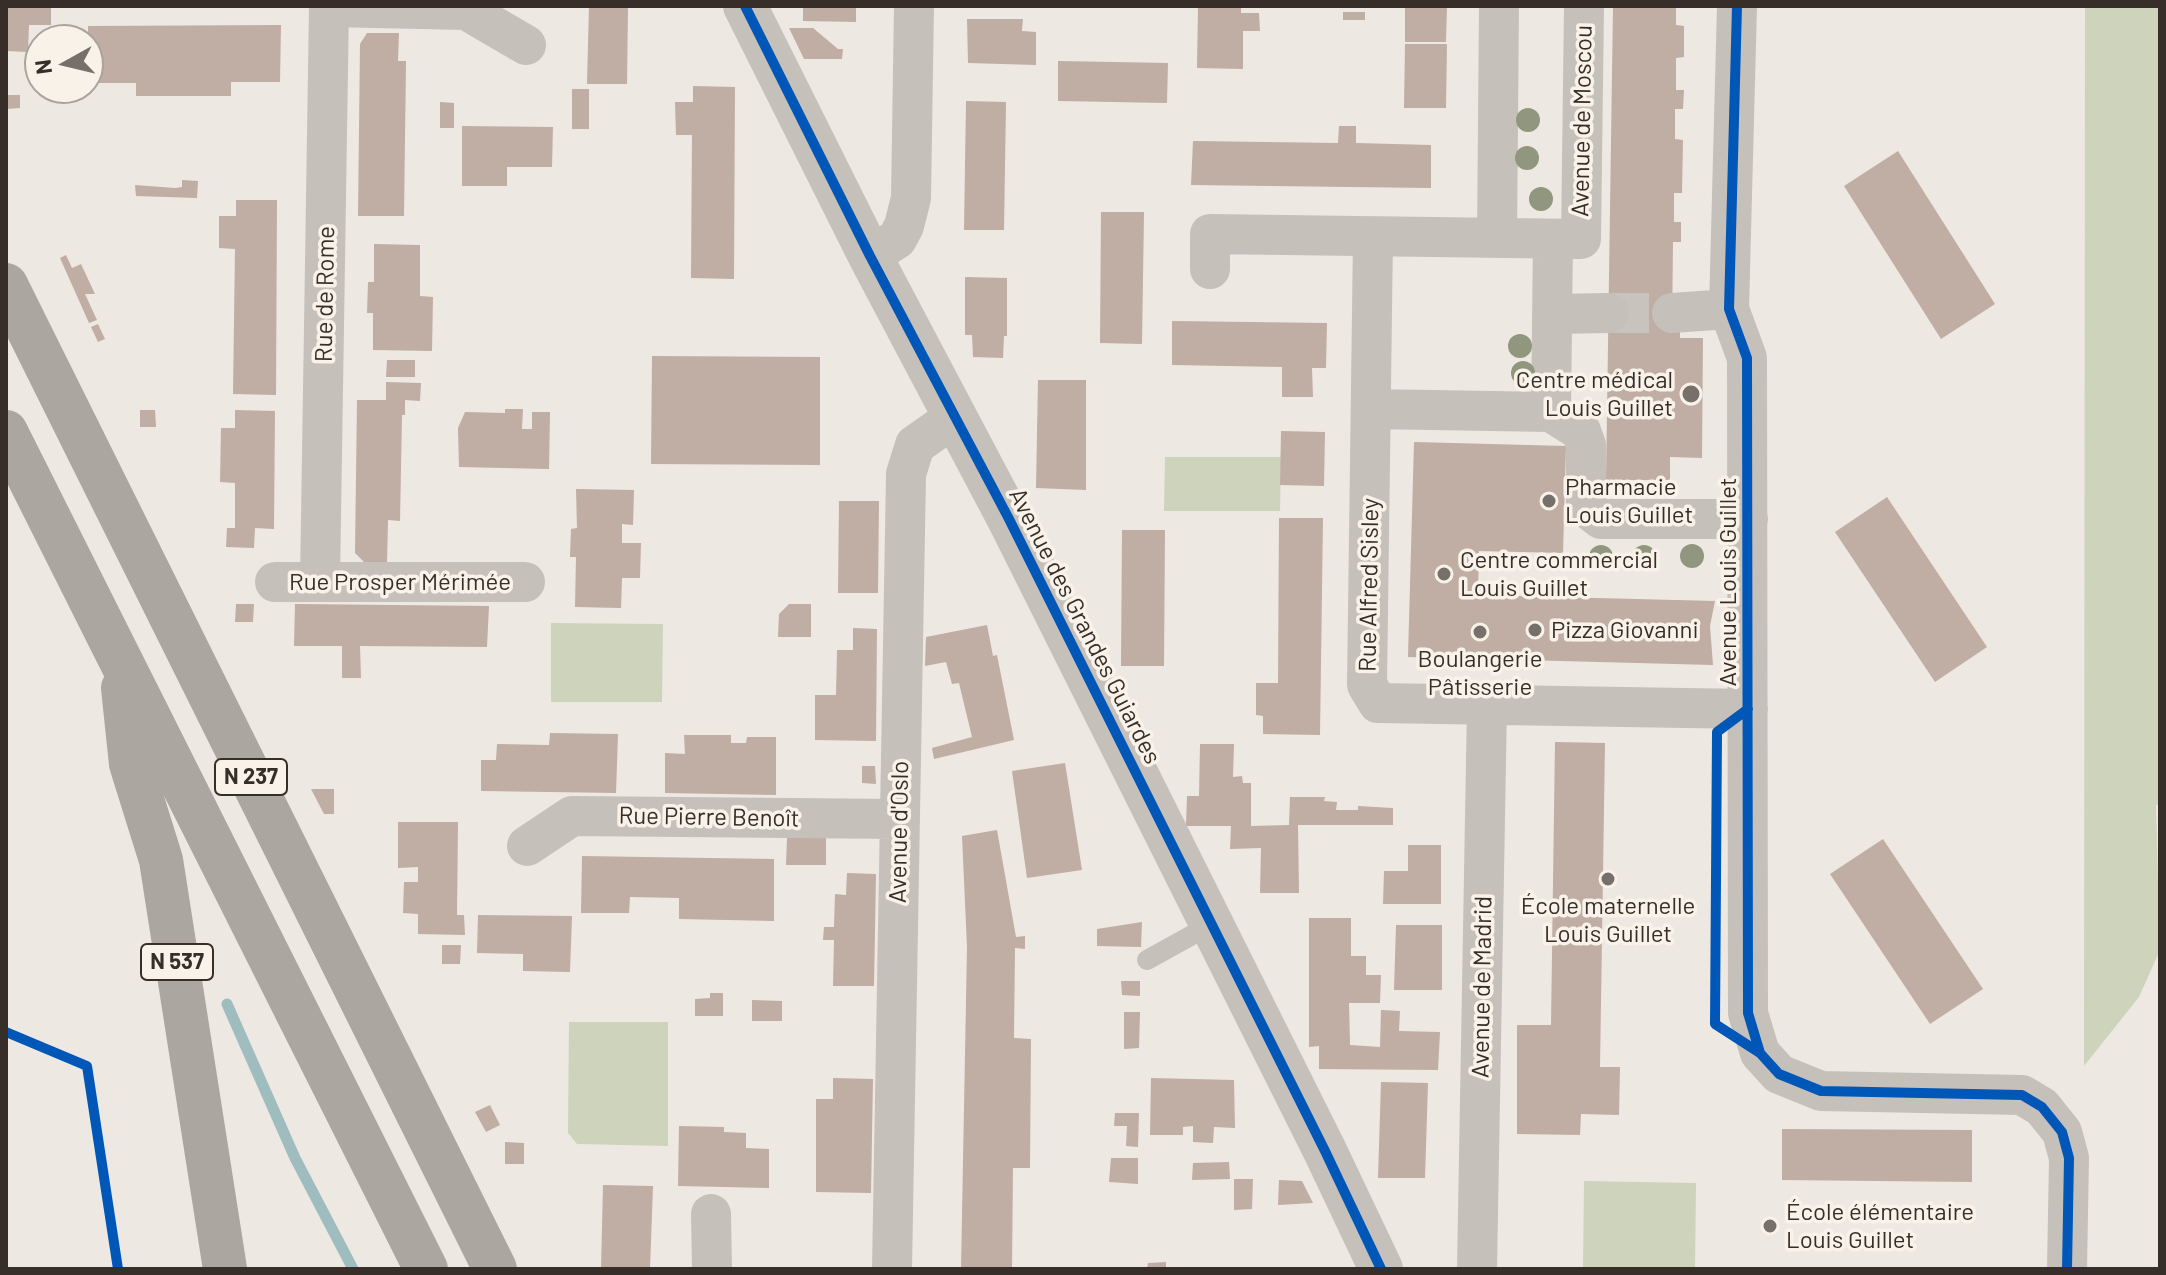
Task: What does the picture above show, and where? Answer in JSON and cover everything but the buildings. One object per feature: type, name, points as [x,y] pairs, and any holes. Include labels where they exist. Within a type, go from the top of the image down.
[{"type":"highway","name":"N 237","points":[[6,285],[495,1269]]},
{"type":"highway","name":"N 237","points":[[6,432],[426,1269]]},
{"type":"highway","name":"N 537","points":[[120,657],[131,764],[161,860],[225,1269]]},
{"type":"street","name":"Avenue des Grandes Guiardes","points":[[745,6],[1212,924],[1381,1269]]},
{"type":"street","points":[[870,256],[897,239],[904,226],[911,198],[914,6]]},
{"type":"street","points":[[1497,238],[1499,6]]},
{"type":"street","name":"Avenue de Moscou","points":[[1551,412],[1553,239],[1581,239],[1584,6]]},
{"type":"street","name":"Avenue Louis Guillet","points":[[1737,6],[1729,309],[1747,358],[1748,1013],[1760,1053],[1779,1074],[1821,1091],[2022,1095],[2042,1107],[2062,1132],[2069,1158],[2067,1269]]},
{"type":"street","points":[[329,7],[466,10],[526,45]]},
{"type":"street","name":"Rue de Rome","points":[[320,582],[329,7]]},
{"type":"street","points":[[1210,269],[1210,234],[1553,239]]},
{"type":"street","name":"Rue Alfred Sisley","points":[[1373,237],[1367,685],[1378,703],[1748,709]]},
{"type":"street","points":[[1672,313],[1729,309]]},
{"type":"street","points":[[1552,314],[1609,313]]},
{"type":"street","points":[[1371,409],[1551,412],[1581,431],[1586,445],[1586,503],[1601,519],[1748,519]]},
{"type":"street","name":"Avenue d'Oslo","points":[[892,1269],[906,474],[915,445],[955,417]]},
{"type":"street","name":"Rue Prosper Mérimée","points":[[275,582],[525,582]]},
{"type":"street","name":"Avenue de Madrid","points":[[1477,1269],[1487,704]]},
{"type":"street","name":"Rue Pierre Benoît","points":[[527,846],[572,816],[899,819]]},
{"type":"street","points":[[711,1214],[712,1269]]},
{"type":"lane","points":[[1147,960],[1212,924]]},
{"type":"green space","points":[[2085,6],[2160,6],[2160,804],[2156,805],[2160,950],[2139,997],[2084,1066]]},
{"type":"green space","points":[[1165,457],[1281,457],[1280,511],[1164,511]]},
{"type":"green space","points":[[551,623],[663,624],[662,702],[551,702]]},
{"type":"green space","points":[[569,1022],[668,1022],[668,1146],[577,1144],[568,1133]]},
{"type":"green space","points":[[1584,1181],[1696,1183],[1695,1269],[1583,1269]]},
{"type":"waterway","points":[[227,1004],[295,1158],[353,1269]]},
{"type":"tunnel","points":[[1609,313],[1672,313]]},
{"type":"cycle path","points":[[745,6],[870,256],[1009,519],[1381,1269]]},
{"type":"cycle path","points":[[1737,6],[1729,309],[1747,358],[1748,1013],[1760,1053],[1779,1074],[1821,1091],[2022,1095],[2042,1107],[2062,1132],[2069,1158],[2067,1269]]},
{"type":"cycle path","points":[[1748,709],[1717,732],[1715,1024],[1760,1053]]},
{"type":"cycle path","points":[[6,1032],[87,1066],[118,1269]]},
{"type":"place","name":"Centre médical Louis Guillet","points":[[1691,394]]},
{"type":"place","name":"Pharmacie Louis Guillet","points":[[1549,501]]},
{"type":"place","name":"Centre commercial Louis Guillet","points":[[1444,574]]},
{"type":"place","name":"Pizza Giovanni","points":[[1535,630]]},
{"type":"place","name":"Boulangerie Pâtisserie","points":[[1480,632]]},
{"type":"place","name":"École maternelle Louis Guillet","points":[[1608,879]]},
{"type":"place","name":"École élémentaire Louis Guillet","points":[[1770,1226]]}]
